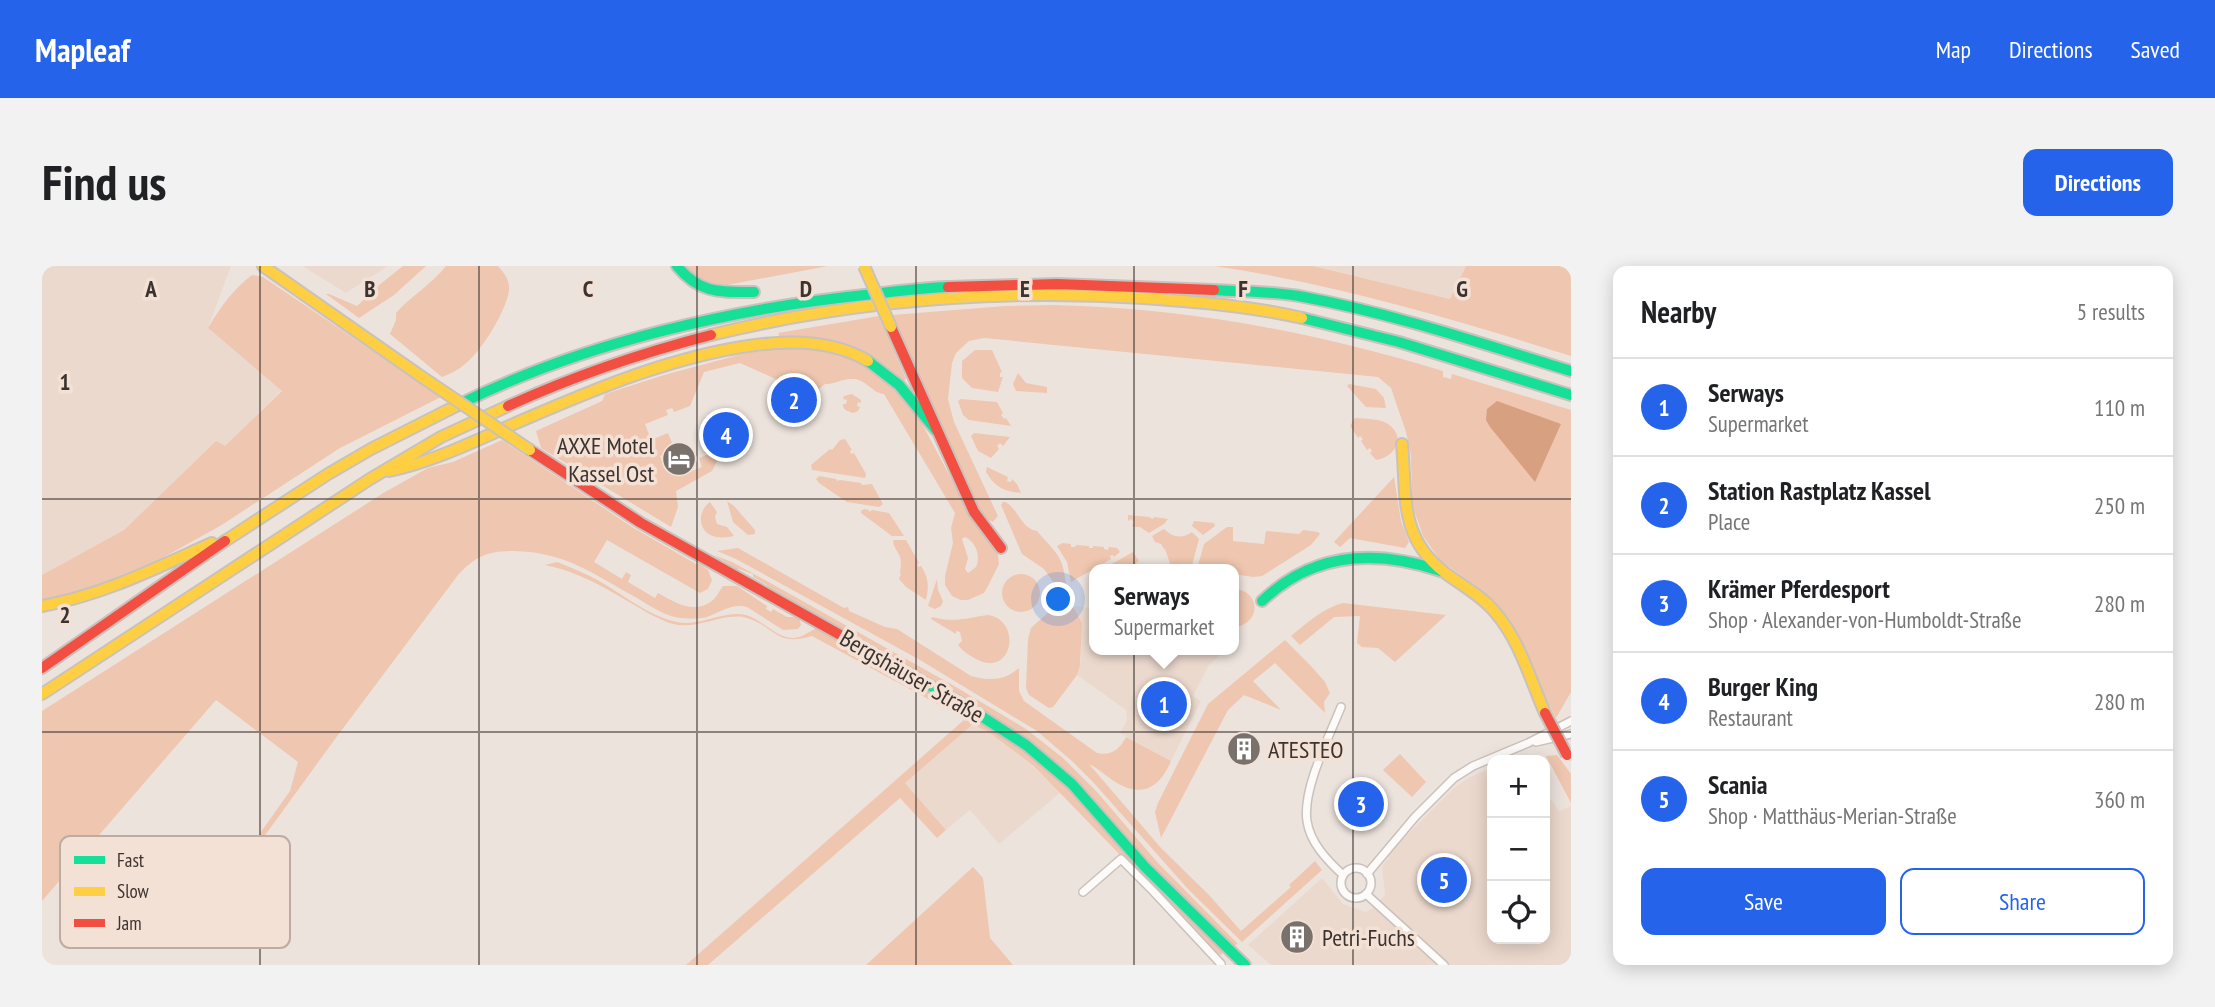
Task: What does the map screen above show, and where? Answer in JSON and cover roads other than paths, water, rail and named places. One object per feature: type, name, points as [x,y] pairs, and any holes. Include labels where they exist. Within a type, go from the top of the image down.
[{"type":"main road","name":"Bergshäuser Straße","points":[[264,266],[422,377],[641,523],[945,694],[1026,745],[1072,785],[1145,867],[1245,965]]},
{"type":"main road","points":[[677,266],[690,281],[707,290],[770,293],[730,303]]},
{"type":"main road","points":[[864,266],[974,512],[996,537],[1001,548]]},
{"type":"main road","points":[[860,279],[884,275]]},
{"type":"main road","points":[[1180,277],[1347,306],[1570,371]]},
{"type":"main road","points":[[42,694],[377,474],[417,450],[481,418],[569,378],[652,350],[744,326],[821,310],[872,302],[1041,291],[1186,300],[1291,316],[1392,341],[1571,395]]},
{"type":"main road","points":[[42,668],[245,528],[373,447],[509,379],[602,343],[716,306]]},
{"type":"main road","points":[[377,474],[409,467],[452,452],[540,412],[617,382],[694,358],[769,342],[814,342],[857,355],[896,381],[911,396],[936,430]]},
{"type":"main road","points":[[1402,444],[1404,499],[1409,521],[1426,553],[1443,571],[1472,591],[1501,621],[1520,652],[1545,713],[1569,759]]},
{"type":"main road","points":[[42,606],[106,590],[245,528]]},
{"type":"main road","points":[[1262,601],[1282,584],[1309,569],[1353,558],[1396,559],[1443,571]]},
{"type":"street","points":[[1341,707],[1314,775],[1307,807],[1307,822],[1320,850],[1343,875]]},
{"type":"street","points":[[1562,725],[1571,714]]},
{"type":"street","points":[[1367,874],[1415,817],[1454,778],[1473,766],[1571,721]]},
{"type":"street","points":[[1528,743],[1571,734]]},
{"type":"street","points":[[1083,892],[1121,859],[1220,964],[1232,953]]},
{"type":"street","points":[[1355,868],[1367,874],[1371,882],[1366,894],[1353,898],[1345,894],[1341,886],[1343,875],[1355,868]]},
{"type":"street","points":[[1366,894],[1444,965]]},
{"type":"place","name":"Station Rastplatz Kassel","points":[[794,400]]},
{"type":"place","name":"Burger King","points":[[726,435]]},
{"type":"place","name":"AXXE Motel Kassel Ost","points":[[679,459]]},
{"type":"place","name":"Serways","points":[[1164,704]]},
{"type":"place","name":"ATESTEO","points":[[1244,749]]},
{"type":"place","name":"Krämer Pferdesport","points":[[1361,804]]},
{"type":"place","name":"Scania","points":[[1444,880]]},
{"type":"place","name":"Petri-Fuchs","points":[[1297,937]]}]
